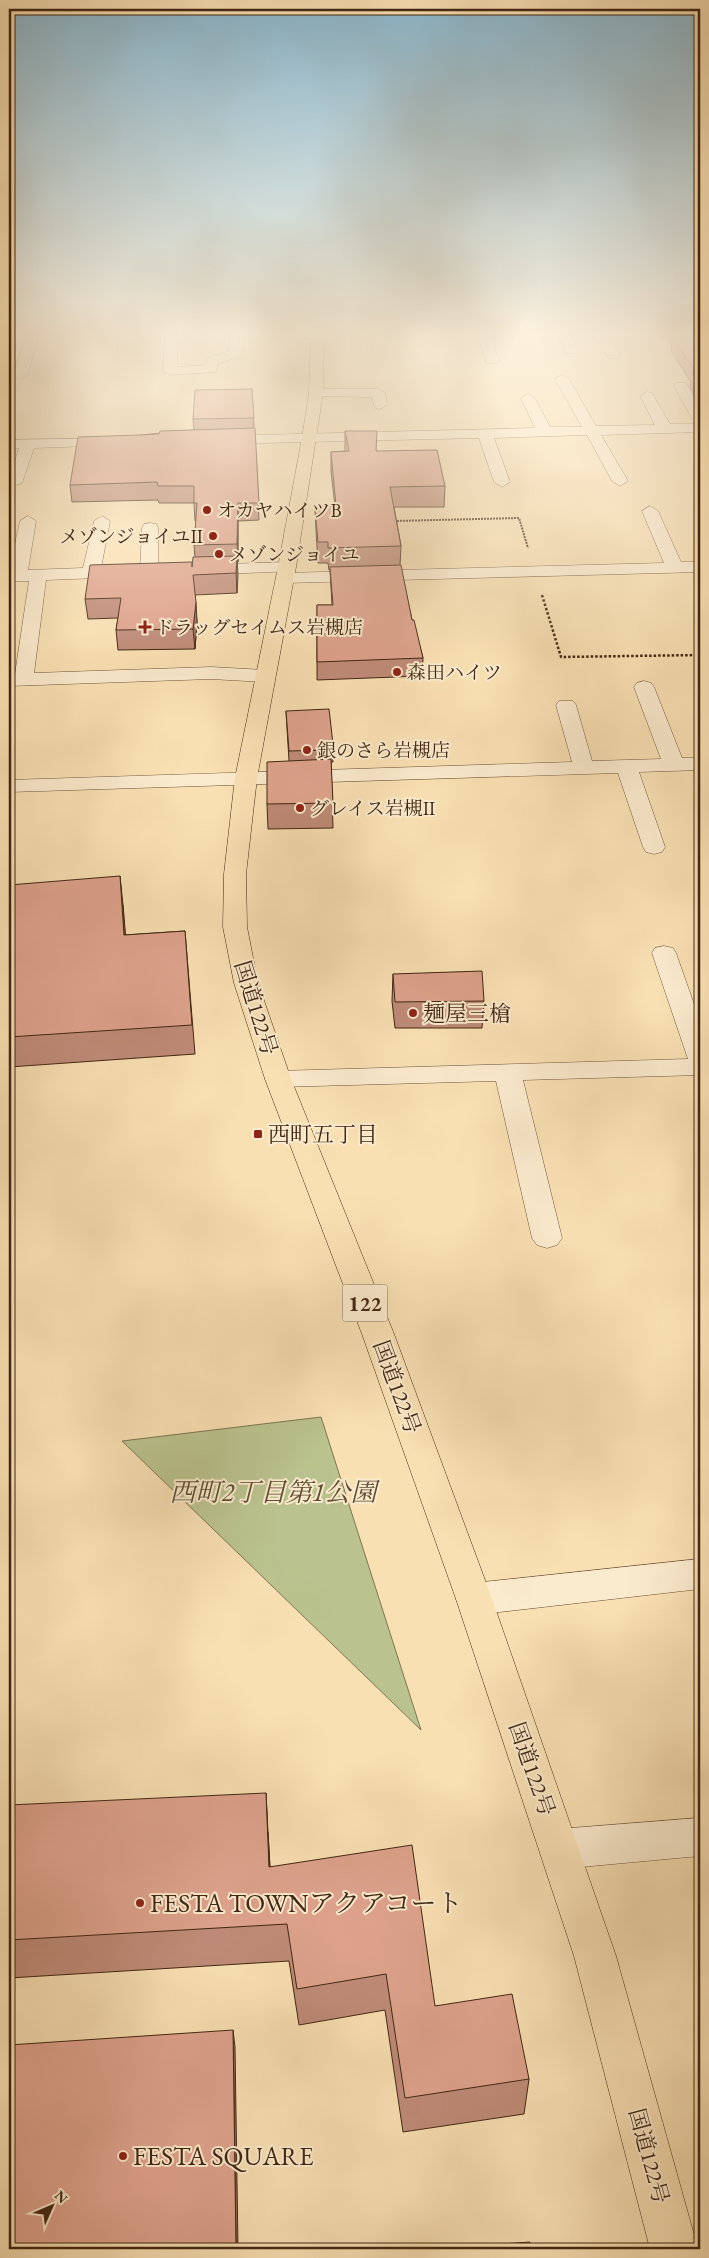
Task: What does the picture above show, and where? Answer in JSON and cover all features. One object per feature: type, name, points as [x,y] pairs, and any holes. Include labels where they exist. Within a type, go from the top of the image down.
[{"type":"highway","name":"国道122号","points":[[308,441],[286,572],[246,778],[236,874],[235,927],[246,983],[278,1079],[378,1334],[474,1599],[596,1956],[674,2249]]},
{"type":"street","points":[[489,441],[502,482]]},
{"type":"street","points":[[597,441],[620,481]]},
{"type":"street","points":[[9,444],[125,442]]},
{"type":"street","points":[[16,480],[28,444]]},
{"type":"street","points":[[650,511],[675,568]]},
{"type":"street","points":[[91,573],[102,521]]},
{"type":"street","points":[[28,522],[14,576],[168,571]]},
{"type":"street","points":[[149,571],[150,528]]},
{"type":"street","points":[[188,570],[286,572],[700,567]]},
{"type":"street","points":[[38,575],[16,680],[211,673],[265,676]]},
{"type":"street","points":[[644,688],[674,765]]},
{"type":"street","points":[[566,705],[584,768]]},
{"type":"street","points":[[9,786],[700,764]]},
{"type":"street","points":[[626,766],[654,847]]},
{"type":"street","points":[[664,953],[700,1056]]},
{"type":"street","points":[[278,1079],[508,1074],[700,1067]]},
{"type":"street","points":[[508,1074],[546,1238]]},
{"type":"street","points":[[474,1599],[700,1574]]},
{"type":"street","points":[[559,1849],[700,1837]]},
{"type":"path","points":[[391,521],[519,518]]},
{"type":"path","points":[[541,592],[561,657],[700,655]]},
{"type":"green space","name":"西町2丁目第1公園","points":[[321,1417],[421,1730],[122,1441]]},
{"type":"building","points":[[77,441],[256,441],[259,503],[238,503],[237,544],[194,545],[197,503],[194,503],[194,486],[158,486],[157,482],[70,485]]},
{"type":"building","points":[[347,441],[376,441],[376,451],[437,450],[445,486],[390,487],[401,546],[328,548],[328,542],[318,542],[315,509],[325,509],[324,506],[336,506],[331,452],[349,451]]},
{"type":"building","points":[[237,556],[236,573],[193,575],[196,602],[193,629],[116,630],[121,598],[85,599],[90,565],[192,562],[192,567],[193,557]]},
{"type":"building","points":[[401,565],[412,620],[414,620],[423,658],[317,662],[317,605],[333,605],[330,567]]},
{"type":"building","points":[[329,709],[333,744],[330,744],[330,750],[289,751],[286,711]]},
{"type":"building","points":[[331,759],[333,803],[267,804],[267,762]]},
{"type":"building","points":[[120,876],[124,935],[185,931],[192,1025],[9,1037],[9,885]]},
{"type":"building","points":[[482,971],[484,1001],[395,1002],[393,974]]},
{"type":"building","points":[[266,1793],[269,1867],[412,1845],[435,2006],[512,1994],[529,2079],[405,2098],[386,1974],[297,1989],[287,1924],[9,1940],[9,1805]]},
{"type":"building","name":"FESTA SQUARE","points":[[233,2030],[236,2249],[9,2249],[9,2045]]},
{"type":"building","points":[[530,2242],[530,2249],[431,2249]]},
{"type":"place","name":"オカヤハイツB","points":[[207,510]]},
{"type":"place","name":"メゾンジョイユⅡ","points":[[213,536]]},
{"type":"place","name":"メゾンジョイユ","points":[[219,554]]},
{"type":"place","name":"ドラッグセイムス岩槻店","points":[[145,627]]},
{"type":"place","name":"森田ハイツ","points":[[397,672]]},
{"type":"place","name":"銀のさら岩槻店","points":[[307,750]]},
{"type":"place","name":"グレイス岩槻Ⅱ","points":[[300,808]]},
{"type":"place","name":"麺屋三槍","points":[[413,1013]]},
{"type":"place","name":"西町五丁目","points":[[258,1134]]},
{"type":"place","name":"FESTA TOWNアクアコート","points":[[140,1903]]},
{"type":"place","name":"FESTA SQUARE","points":[[123,2156]]}]
